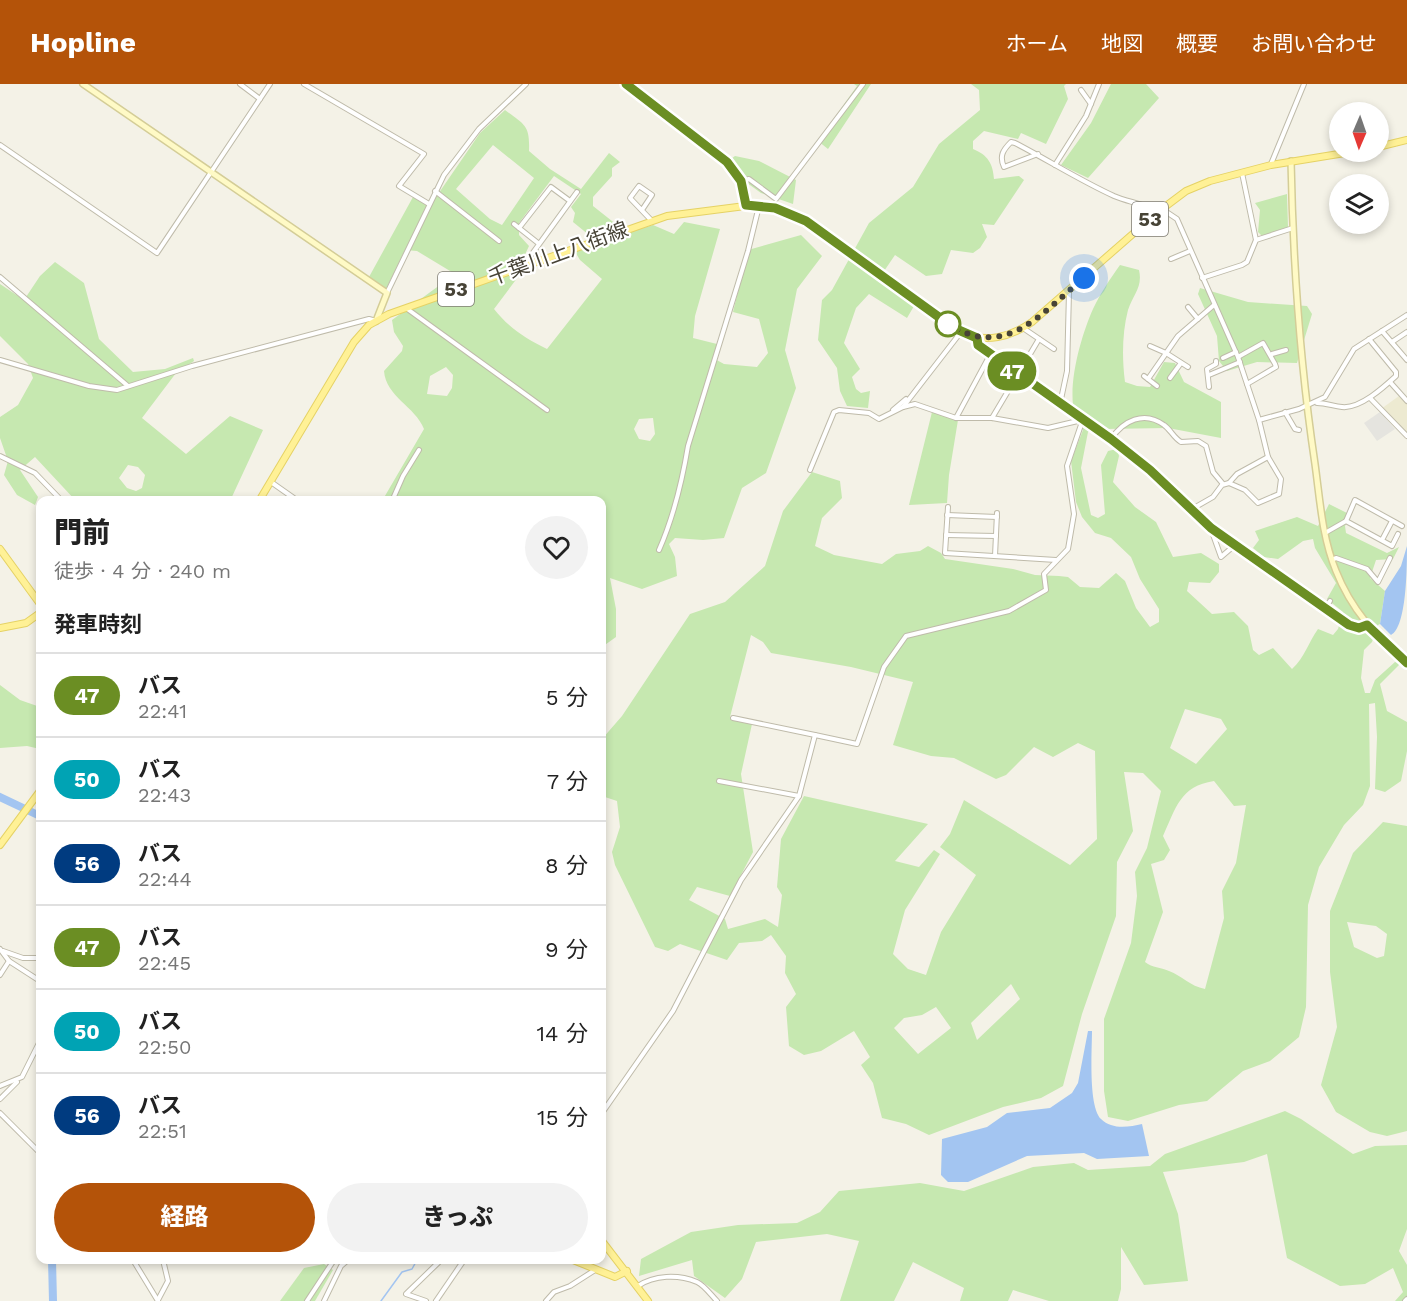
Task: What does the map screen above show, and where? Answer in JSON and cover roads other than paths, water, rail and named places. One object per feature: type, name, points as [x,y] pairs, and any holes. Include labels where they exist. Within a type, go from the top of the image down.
[{"type":"main road","points":[[1389,144],[1407,140]]},
{"type":"main road","name":"53","points":[[746,205],[783,210],[806,221],[961,332],[977,338],[1003,337],[1023,328],[1160,211],[1195,187],[1271,165],[1329,155]]},
{"type":"main road","name":"千葉川上八街線","points":[[262,496],[354,342],[376,321],[405,308],[651,220],[746,205]]},
{"type":"main road","points":[[0,549],[36,598]]},
{"type":"main road","points":[[0,628],[26,623],[36,616]]},
{"type":"main road","points":[[0,845],[36,797]]},
{"type":"main road","points":[[606,1245],[648,1301]]},
{"type":"main road","points":[[582,1264],[615,1277],[627,1271]]},
{"type":"street","points":[[83,84],[387,292]]},
{"type":"street","points":[[240,84],[260,99]]},
{"type":"street","points":[[0,145],[157,253],[270,84]]},
{"type":"street","points":[[304,84],[424,154],[399,186],[429,204]]},
{"type":"street","points":[[0,360],[102,389],[129,387],[192,366],[369,319],[376,321],[387,292],[435,190],[479,129],[526,84]]},
{"type":"street","points":[[626,84],[727,162],[741,181],[746,205]]},
{"type":"street","points":[[741,181],[749,178],[776,199],[863,84]]},
{"type":"street","points":[[1055,165],[1091,104],[1099,84]]},
{"type":"street","points":[[1271,165],[1304,84]]},
{"type":"street","points":[[1081,90],[1091,104]]},
{"type":"street","points":[[1038,154],[1004,167],[1002,161],[1003,151],[1011,142],[1038,154],[1113,196],[1177,219],[1237,354],[1259,420],[1268,457],[1281,479],[1279,494],[1258,503],[1245,490],[1229,483],[1223,484],[1214,497],[1192,509]]},
{"type":"street","points":[[1291,161],[1293,228],[1305,407],[1324,533],[1332,560],[1347,593],[1367,625],[1407,663]]},
{"type":"street","points":[[1202,278],[1247,262],[1257,240],[1242,173]]},
{"type":"street","points":[[642,210],[652,195],[639,186],[630,198],[651,220]]},
{"type":"street","points":[[519,228],[551,187],[570,201]]},
{"type":"street","points":[[435,190],[499,241]]},
{"type":"street","points":[[524,265],[577,192]]},
{"type":"street","points":[[659,550],[673,520],[675,499],[684,471],[688,446],[745,262],[759,206]]},
{"type":"street","points":[[514,224],[538,243]]},
{"type":"street","points":[[1257,240],[1293,228]]},
{"type":"street","points":[[1171,259],[1190,251]]},
{"type":"street","points":[[0,277],[129,387]]},
{"type":"street","points":[[1060,404],[1066,371],[1069,291]]},
{"type":"street","points":[[1157,386],[1146,378],[1189,327],[1215,305]]},
{"type":"street","points":[[1188,307],[1198,319]]},
{"type":"street","points":[[405,308],[547,410]]},
{"type":"street","points":[[1259,420],[1317,403],[1328,394],[1354,349],[1407,315]]},
{"type":"street","points":[[1189,327],[1193,332]]},
{"type":"street","points":[[1023,328],[1054,349]]},
{"type":"street","points":[[1382,331],[1407,360]]},
{"type":"street","points":[[903,407],[961,332]]},
{"type":"street","points":[[1392,342],[1407,332]]},
{"type":"street","points":[[977,338],[978,345],[990,355],[1111,439],[1150,470],[1211,528],[1352,627],[1359,628],[1367,625]]},
{"type":"street","points":[[992,418],[1016,374],[1039,339]]},
{"type":"street","points":[[1317,403],[1343,408],[1370,398],[1390,382],[1396,372],[1370,339]]},
{"type":"street","points":[[1223,358],[1263,343],[1272,354],[1276,367],[1247,384]]},
{"type":"street","points":[[1150,346],[1188,367]]},
{"type":"street","points":[[1272,354],[1286,350]]},
{"type":"street","points":[[956,418],[990,355]]},
{"type":"street","points":[[1209,387],[1207,369],[1216,364],[1216,361]]},
{"type":"street","points":[[1170,378],[1181,363]]},
{"type":"street","points":[[1209,375],[1240,363]]},
{"type":"street","points":[[1390,382],[1407,401]]},
{"type":"street","points":[[1401,395],[1407,390]]},
{"type":"street","points":[[890,413],[909,397]]},
{"type":"street","points":[[1370,398],[1407,436]]},
{"type":"street","points":[[810,470],[837,410],[869,413],[879,419],[903,407],[915,404],[956,418],[992,418],[1048,428],[1083,419]]},
{"type":"street","points":[[1285,412],[1295,429],[1299,430]]},
{"type":"street","points":[[1111,439],[1130,420],[1144,418],[1162,423],[1181,442],[1198,441],[1206,446],[1213,472],[1223,484]]},
{"type":"street","points":[[733,718],[857,744],[884,667],[902,639],[920,631],[999,614],[1024,604],[1046,590],[1044,575],[1068,549],[1072,531],[1074,514],[1067,466],[1083,419]]},
{"type":"street","points":[[394,496],[419,450]]},
{"type":"street","points":[[0,456],[35,472],[57,496]]},
{"type":"street","points":[[1229,483],[1237,474],[1268,457]]},
{"type":"street","points":[[271,481],[291,496]]},
{"type":"street","points":[[1324,533],[1346,521],[1355,500],[1402,526]]},
{"type":"street","points":[[948,507],[945,553],[1057,560]]},
{"type":"street","points":[[948,515],[997,515],[995,556]]},
{"type":"street","points":[[1382,540],[1392,520]]},
{"type":"street","points":[[1346,521],[1392,546],[1398,534]]},
{"type":"street","points":[[1211,528],[1221,557],[1235,544]]},
{"type":"street","points":[[946,535],[996,536]]},
{"type":"street","points":[[1332,560],[1335,558],[1363,567],[1378,582],[1390,558]]},
{"type":"street","points":[[1326,607],[1330,601]]},
{"type":"street","points":[[606,1107],[673,1011],[741,880],[799,796],[815,735]]},
{"type":"street","points":[[719,781],[799,796]]},
{"type":"street","points":[[1,950],[23,958],[36,958]]},
{"type":"street","points":[[1,950],[9,961],[36,978]]},
{"type":"street","points":[[0,975],[9,961]]},
{"type":"street","points":[[0,1099],[26,1073],[36,1046]]},
{"type":"street","points":[[0,1086],[17,1081]]},
{"type":"street","points":[[0,1113],[36,1149]]},
{"type":"street","points":[[136,1264],[158,1300]]},
{"type":"street","points":[[158,1300],[168,1281],[164,1264]]},
{"type":"street","points":[[307,1301],[331,1264]]},
{"type":"street","points":[[324,1301],[343,1264]]},
{"type":"street","points":[[426,1301],[406,1294],[437,1264]]},
{"type":"street","points":[[435,1301],[461,1264]]},
{"type":"street","points":[[546,1301],[554,1292],[570,1286],[596,1270]]},
{"type":"street","points":[[638,1286],[649,1278],[674,1277],[698,1282],[717,1301]]},
{"type":"water","points":[[1407,546],[1403,609],[1396,630],[1391,635],[1380,624],[1385,591],[1401,566]]},
{"type":"water","points":[[1088,1031],[1092,1031],[1092,1090],[1097,1112],[1101,1119],[1110,1125],[1126,1127],[1142,1124],[1149,1156],[1097,1159],[1084,1153],[1027,1156],[968,1182],[948,1182],[941,1175],[942,1139],[987,1127],[1007,1113],[1050,1108],[1072,1093],[1078,1083]]},
{"type":"waterway","points":[[0,797],[36,814]]},
{"type":"waterway","points":[[52,1264],[53,1301]]},
{"type":"waterway","points":[[381,1301],[402,1272],[412,1269],[415,1264]]}]
